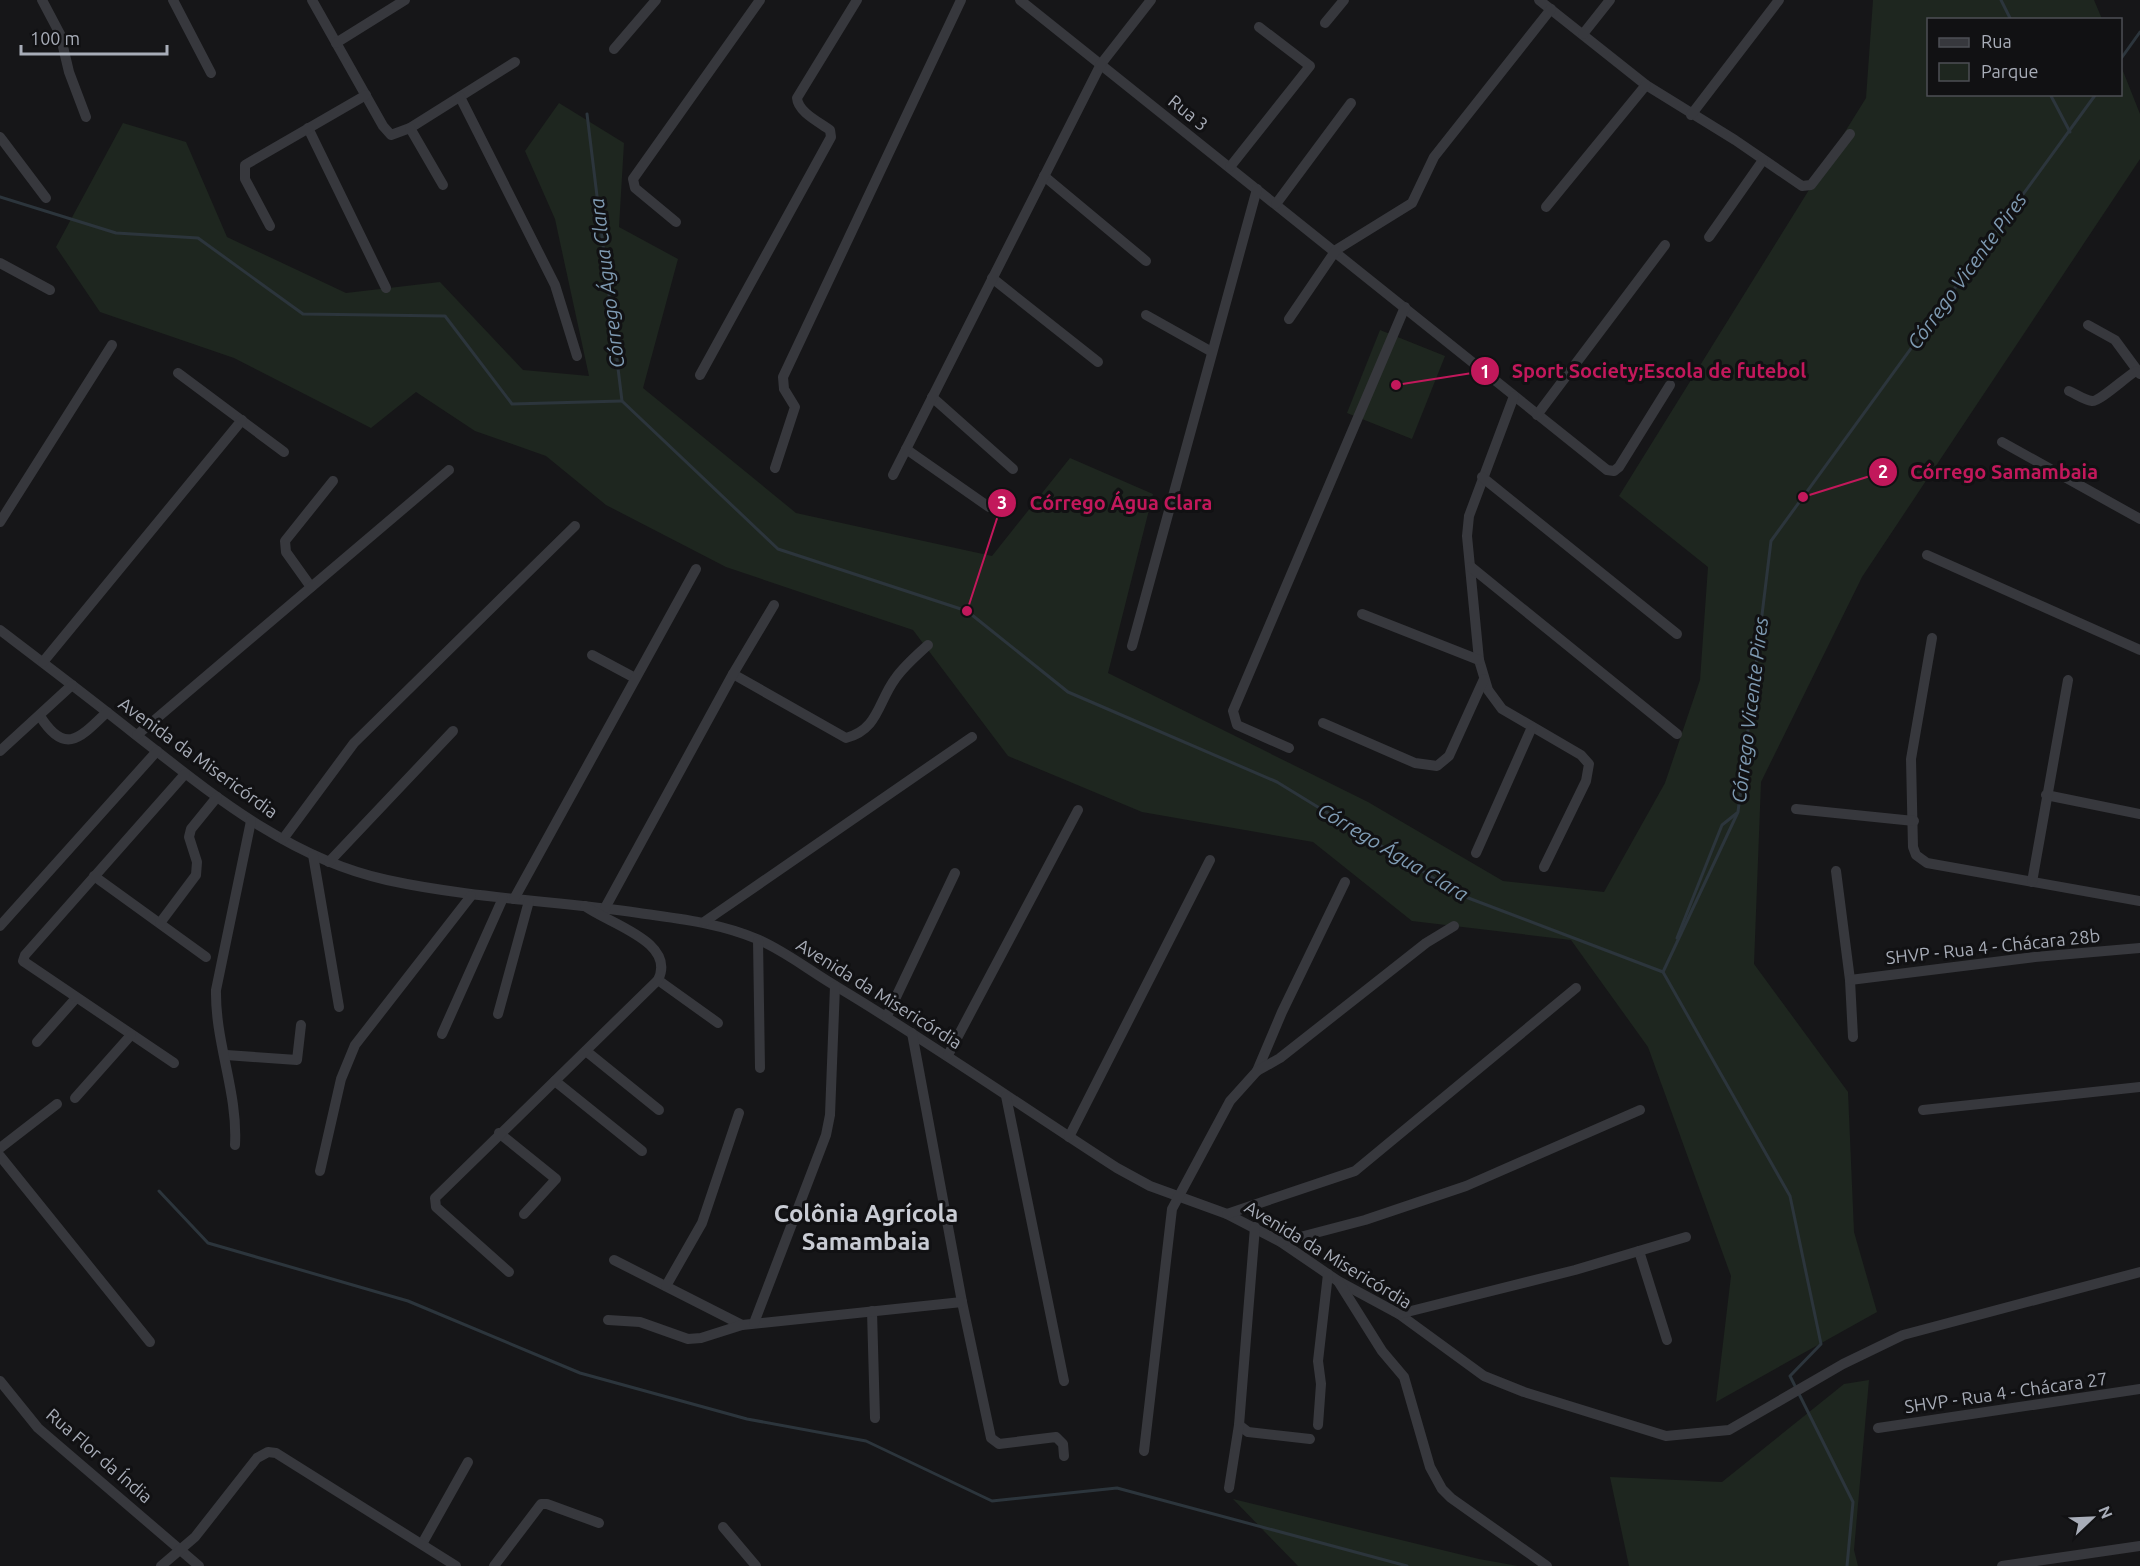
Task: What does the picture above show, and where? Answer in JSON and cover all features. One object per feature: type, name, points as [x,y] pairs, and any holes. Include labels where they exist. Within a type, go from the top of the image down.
[{"type":"street","points":[[42,0],[60,34],[69,72],[86,117]]},
{"type":"street","points":[[173,0],[211,73]]},
{"type":"street","points":[[312,0],[389,134],[395,135],[410,128],[515,62]]},
{"type":"street","points":[[336,43],[405,0]]},
{"type":"street","points":[[614,50],[656,0]]},
{"type":"street","points":[[676,222],[635,189],[633,178],[760,0]]},
{"type":"street","points":[[700,375],[831,137],[830,130],[798,105],[797,98],[857,0]]},
{"type":"street","points":[[775,468],[795,407],[784,389],[783,377],[961,0]]},
{"type":"street","name":"Rua 3","points":[[1020,0],[1336,250],[1605,469],[1612,471],[1619,467],[1670,385]]},
{"type":"street","points":[[893,475],[1101,64],[1151,0]]},
{"type":"street","points":[[1325,23],[1344,0]]},
{"type":"street","points":[[1539,0],[1646,85],[1807,187],[1812,185],[1850,135]]},
{"type":"street","points":[[1583,34],[1610,0]]},
{"type":"street","points":[[1691,115],[1779,0]]},
{"type":"street","points":[[1289,319],[1336,250],[1412,203],[1439,150],[1551,9]]},
{"type":"street","points":[[1230,168],[1310,66],[1259,27]]},
{"type":"street","points":[[1546,207],[1646,85]]},
{"type":"street","points":[[270,226],[245,179],[243,169],[366,95]]},
{"type":"street","points":[[460,97],[555,285],[577,357]]},
{"type":"street","points":[[1276,204],[1351,103]]},
{"type":"street","points":[[308,128],[386,288]]},
{"type":"street","points":[[410,128],[443,185]]},
{"type":"street","points":[[0,137],[46,198]]},
{"type":"street","points":[[1709,237],[1763,160]]},
{"type":"street","points":[[1044,176],[1146,261]]},
{"type":"street","points":[[1132,646],[1257,189]]},
{"type":"street","points":[[1537,415],[1665,245]]},
{"type":"street","points":[[0,263],[50,290]]},
{"type":"street","points":[[992,278],[1098,362]]},
{"type":"street","points":[[1289,748],[1237,725],[1233,711],[1405,307]]},
{"type":"street","points":[[1146,315],[1212,352]]},
{"type":"street","points":[[2069,391],[2092,401],[2098,400],[2121,380],[2138,373],[2115,340],[2088,325]]},
{"type":"street","points":[[0,522],[112,345]]},
{"type":"street","points":[[178,373],[284,452]]},
{"type":"street","points":[[1514,396],[1468,516],[1467,536],[1479,660],[1484,679],[1495,702],[1532,727],[1581,755],[1589,764],[1586,781],[1544,867]]},
{"type":"street","points":[[932,397],[1013,469]]},
{"type":"street","points":[[43,663],[242,420]]},
{"type":"street","points":[[2002,442],[2140,519]]},
{"type":"street","points":[[906,449],[989,507]]},
{"type":"street","points":[[137,735],[449,470]]},
{"type":"street","points":[[1482,477],[1677,634]]},
{"type":"street","points":[[311,587],[286,552],[285,541],[333,482]]},
{"type":"street","points":[[283,839],[354,743],[575,526]]},
{"type":"street","points":[[1927,555],[2140,650]]},
{"type":"street","points":[[1471,567],[1677,734]]},
{"type":"street","points":[[442,1035],[509,899],[696,569]]},
{"type":"street","points":[[605,908],[774,605]]},
{"type":"street","points":[[1362,614],[1479,660]]},
{"type":"street","name":"Avenida da Misericórdia","points":[[0,630],[185,774],[251,821],[313,855],[386,880],[471,896],[605,908],[704,922],[758,940],[803,963],[835,986],[887,1016],[1117,1168],[1176,1197],[1227,1214],[1255,1227],[1338,1281],[1398,1314],[1470,1367],[1499,1383],[1666,1436],[1729,1430],[1844,1364],[1903,1335],[2140,1272]]},
{"type":"street","points":[[1932,638],[1912,752],[1913,847],[1916,855],[1922,860],[2140,901]]},
{"type":"street","points":[[733,675],[846,738],[863,731],[874,720],[894,680],[928,645]]},
{"type":"street","points":[[592,655],[635,678]]},
{"type":"street","points":[[1323,723],[1415,763],[1437,766],[1449,756],[1484,679]]},
{"type":"street","points":[[2032,882],[2068,680]]},
{"type":"street","points":[[0,751],[72,685]]},
{"type":"street","points":[[39,716],[52,734],[61,740],[72,741],[83,736],[107,712]]},
{"type":"street","points":[[1476,853],[1532,727]]},
{"type":"street","points":[[329,862],[453,731]]},
{"type":"street","points":[[704,922],[972,737]]},
{"type":"street","points":[[0,926],[157,751]]},
{"type":"street","points":[[174,1064],[23,961],[25,955],[185,774]]},
{"type":"street","points":[[2046,795],[2140,814]]},
{"type":"street","points":[[160,923],[196,875],[197,862],[189,837],[191,829],[217,797]]},
{"type":"street","points":[[1796,809],[1914,821]]},
{"type":"street","points":[[948,1055],[1078,810]]},
{"type":"street","points":[[235,1145],[236,1118],[216,1010],[216,990],[251,821]]},
{"type":"street","points":[[313,855],[339,1007]]},
{"type":"street","points":[[1069,1137],[1210,860]]},
{"type":"street","points":[[1836,871],[1850,980],[1853,1037]]},
{"type":"street","points":[[887,1016],[955,873]]},
{"type":"street","points":[[94,876],[206,957]]},
{"type":"street","points":[[1257,1071],[1266,1045],[1345,882]]},
{"type":"street","points":[[320,1172],[341,1079],[355,1045],[471,896]]},
{"type":"street","points":[[498,1014],[528,901]]},
{"type":"street","points":[[509,1272],[434,1203],[435,1198],[658,980],[663,969],[662,958],[653,948],[585,906]]},
{"type":"street","points":[[1144,1451],[1168,1233],[1176,1197],[1230,1101],[1257,1071],[1280,1058],[1426,943],[1454,926]]},
{"type":"street","points":[[758,940],[760,1068]]},
{"type":"street","name":"SHVP - Rua 4 - Chácara 28b","points":[[1850,980],[2035,957],[2140,948]]},
{"type":"street","points":[[658,980],[718,1023]]},
{"type":"street","points":[[748,1324],[826,1135],[830,1115],[835,986]]},
{"type":"street","points":[[1227,1214],[1355,1171],[1576,988]]},
{"type":"street","points":[[36,1042],[76,998]]},
{"type":"street","points":[[226,1055],[297,1060],[301,1025]]},
{"type":"street","points":[[912,1033],[962,1302],[991,1438],[999,1444],[1056,1437],[1063,1444],[1064,1456]]},
{"type":"street","points":[[75,1098],[131,1035]]},
{"type":"street","points":[[586,1051],[659,1110]]},
{"type":"street","points":[[555,1081],[642,1151]]},
{"type":"street","points":[[1923,1110],[2140,1087]]},
{"type":"street","points":[[1006,1096],[1064,1381]]},
{"type":"street","points":[[0,1148],[57,1104]]},
{"type":"street","points":[[1281,1242],[1365,1220],[1466,1186],[1640,1110]]},
{"type":"street","points":[[666,1286],[702,1223],[739,1113]]},
{"type":"street","points":[[499,1133],[556,1179],[524,1214]]},
{"type":"street","points":[[0,1156],[150,1342]]},
{"type":"street","points":[[1229,1488],[1239,1425],[1255,1227]]},
{"type":"street","points":[[1398,1314],[1575,1270],[1686,1237]]},
{"type":"street","points":[[1639,1251],[1667,1340]]},
{"type":"street","points":[[614,1260],[748,1324]]},
{"type":"street","points":[[1318,1425],[1321,1384],[1318,1361],[1328,1274]]},
{"type":"street","points":[[1338,1281],[1382,1351],[1404,1377],[1430,1467],[1442,1489],[1451,1498],[1547,1566]]},
{"type":"street","points":[[608,1320],[640,1322],[688,1339],[701,1338],[748,1324],[962,1302]]},
{"type":"street","points":[[872,1311],[875,1418]]},
{"type":"street","name":"Rua Flor da Índia","points":[[1,1385],[46,1435],[199,1566]]},
{"type":"street","name":"SHVP - Rua 4 - Chácara 27","points":[[1878,1428],[2140,1389]]},
{"type":"street","points":[[1239,1425],[1248,1432],[1310,1439]]},
{"type":"street","points":[[161,1566],[195,1537],[257,1458],[268,1452],[276,1453],[456,1566]]},
{"type":"street","points":[[422,1544],[468,1462]]},
{"type":"street","points":[[494,1566],[541,1504],[547,1504],[599,1523]]},
{"type":"street","points":[[723,1527],[756,1566]]},
{"type":"street","points":[[2002,1566],[2140,1546]]},
{"type":"green space","points":[[1873,0],[2094,0],[2102,18],[1927,18],[1927,96],[2122,96],[2122,69],[2140,114],[2140,159],[1862,577],[1761,782],[1754,964],[1848,1092],[1854,1232],[1877,1312],[1716,1402],[1731,1276],[1648,1047],[1571,940],[1412,921],[1313,842],[1142,812],[1008,756],[913,630],[726,567],[606,505],[546,456],[475,431],[416,392],[371,428],[234,358],[100,312],[56,247],[123,123],[186,142],[227,237],[346,293],[440,282],[523,370],[589,376],[555,219],[525,151],[559,103],[624,143],[619,227],[678,259],[643,388],[796,513],[992,556],[1070,458],[1153,494],[1108,673],[1368,802],[1503,881],[1604,892],[1665,783],[1700,680],[1708,567],[1619,496],[1866,98]]},
{"type":"green space","points":[[1380,330],[1445,356],[1412,439],[1347,413]]},
{"type":"green space","points":[[1869,1380],[1854,1550],[1858,1566],[1629,1566],[1610,1477],[1722,1482],[1844,1384]]},
{"type":"green space","points":[[1233,1499],[1479,1559],[1518,1566],[1298,1566]]},
{"type":"waterway","points":[[2001,0],[2010,18]]},
{"type":"waterway","name":"Córrego Vicente Pires","points":[[2122,57],[2140,32]]},
{"type":"waterway","points":[[2051,96],[2070,132]]},
{"type":"waterway","name":"Córrego Água Clara","points":[[587,114],[622,401],[778,549],[967,611],[1068,692],[1277,782],[1463,896],[1663,972],[1738,812],[1771,541],[2095,96]]},
{"type":"waterway","points":[[0,197],[116,233],[198,238],[303,314],[445,316],[512,404],[622,401]]},
{"type":"waterway","name":"Córrego Vicente Pires","points":[[1677,938],[1722,825],[1737,813]]},
{"type":"waterway","name":"Córrego Vicente Pires","points":[[1663,972],[1790,1196],[1821,1344],[1790,1376],[1853,1502],[1847,1566]]},
{"type":"waterway","points":[[159,1191],[208,1243],[408,1301],[580,1373],[747,1419],[866,1441],[992,1501],[1117,1488],[1407,1566]]},
{"type":"place","name":"Sport Society;Escola de futebol","points":[[1396,385]]},
{"type":"place","name":"Córrego Samambaia","points":[[1803,497]]},
{"type":"place","name":"Córrego Água Clara","points":[[967,611]]},
{"type":"district","name":"Colônia Agrícola Samambaia","points":[[866,1228]]}]
